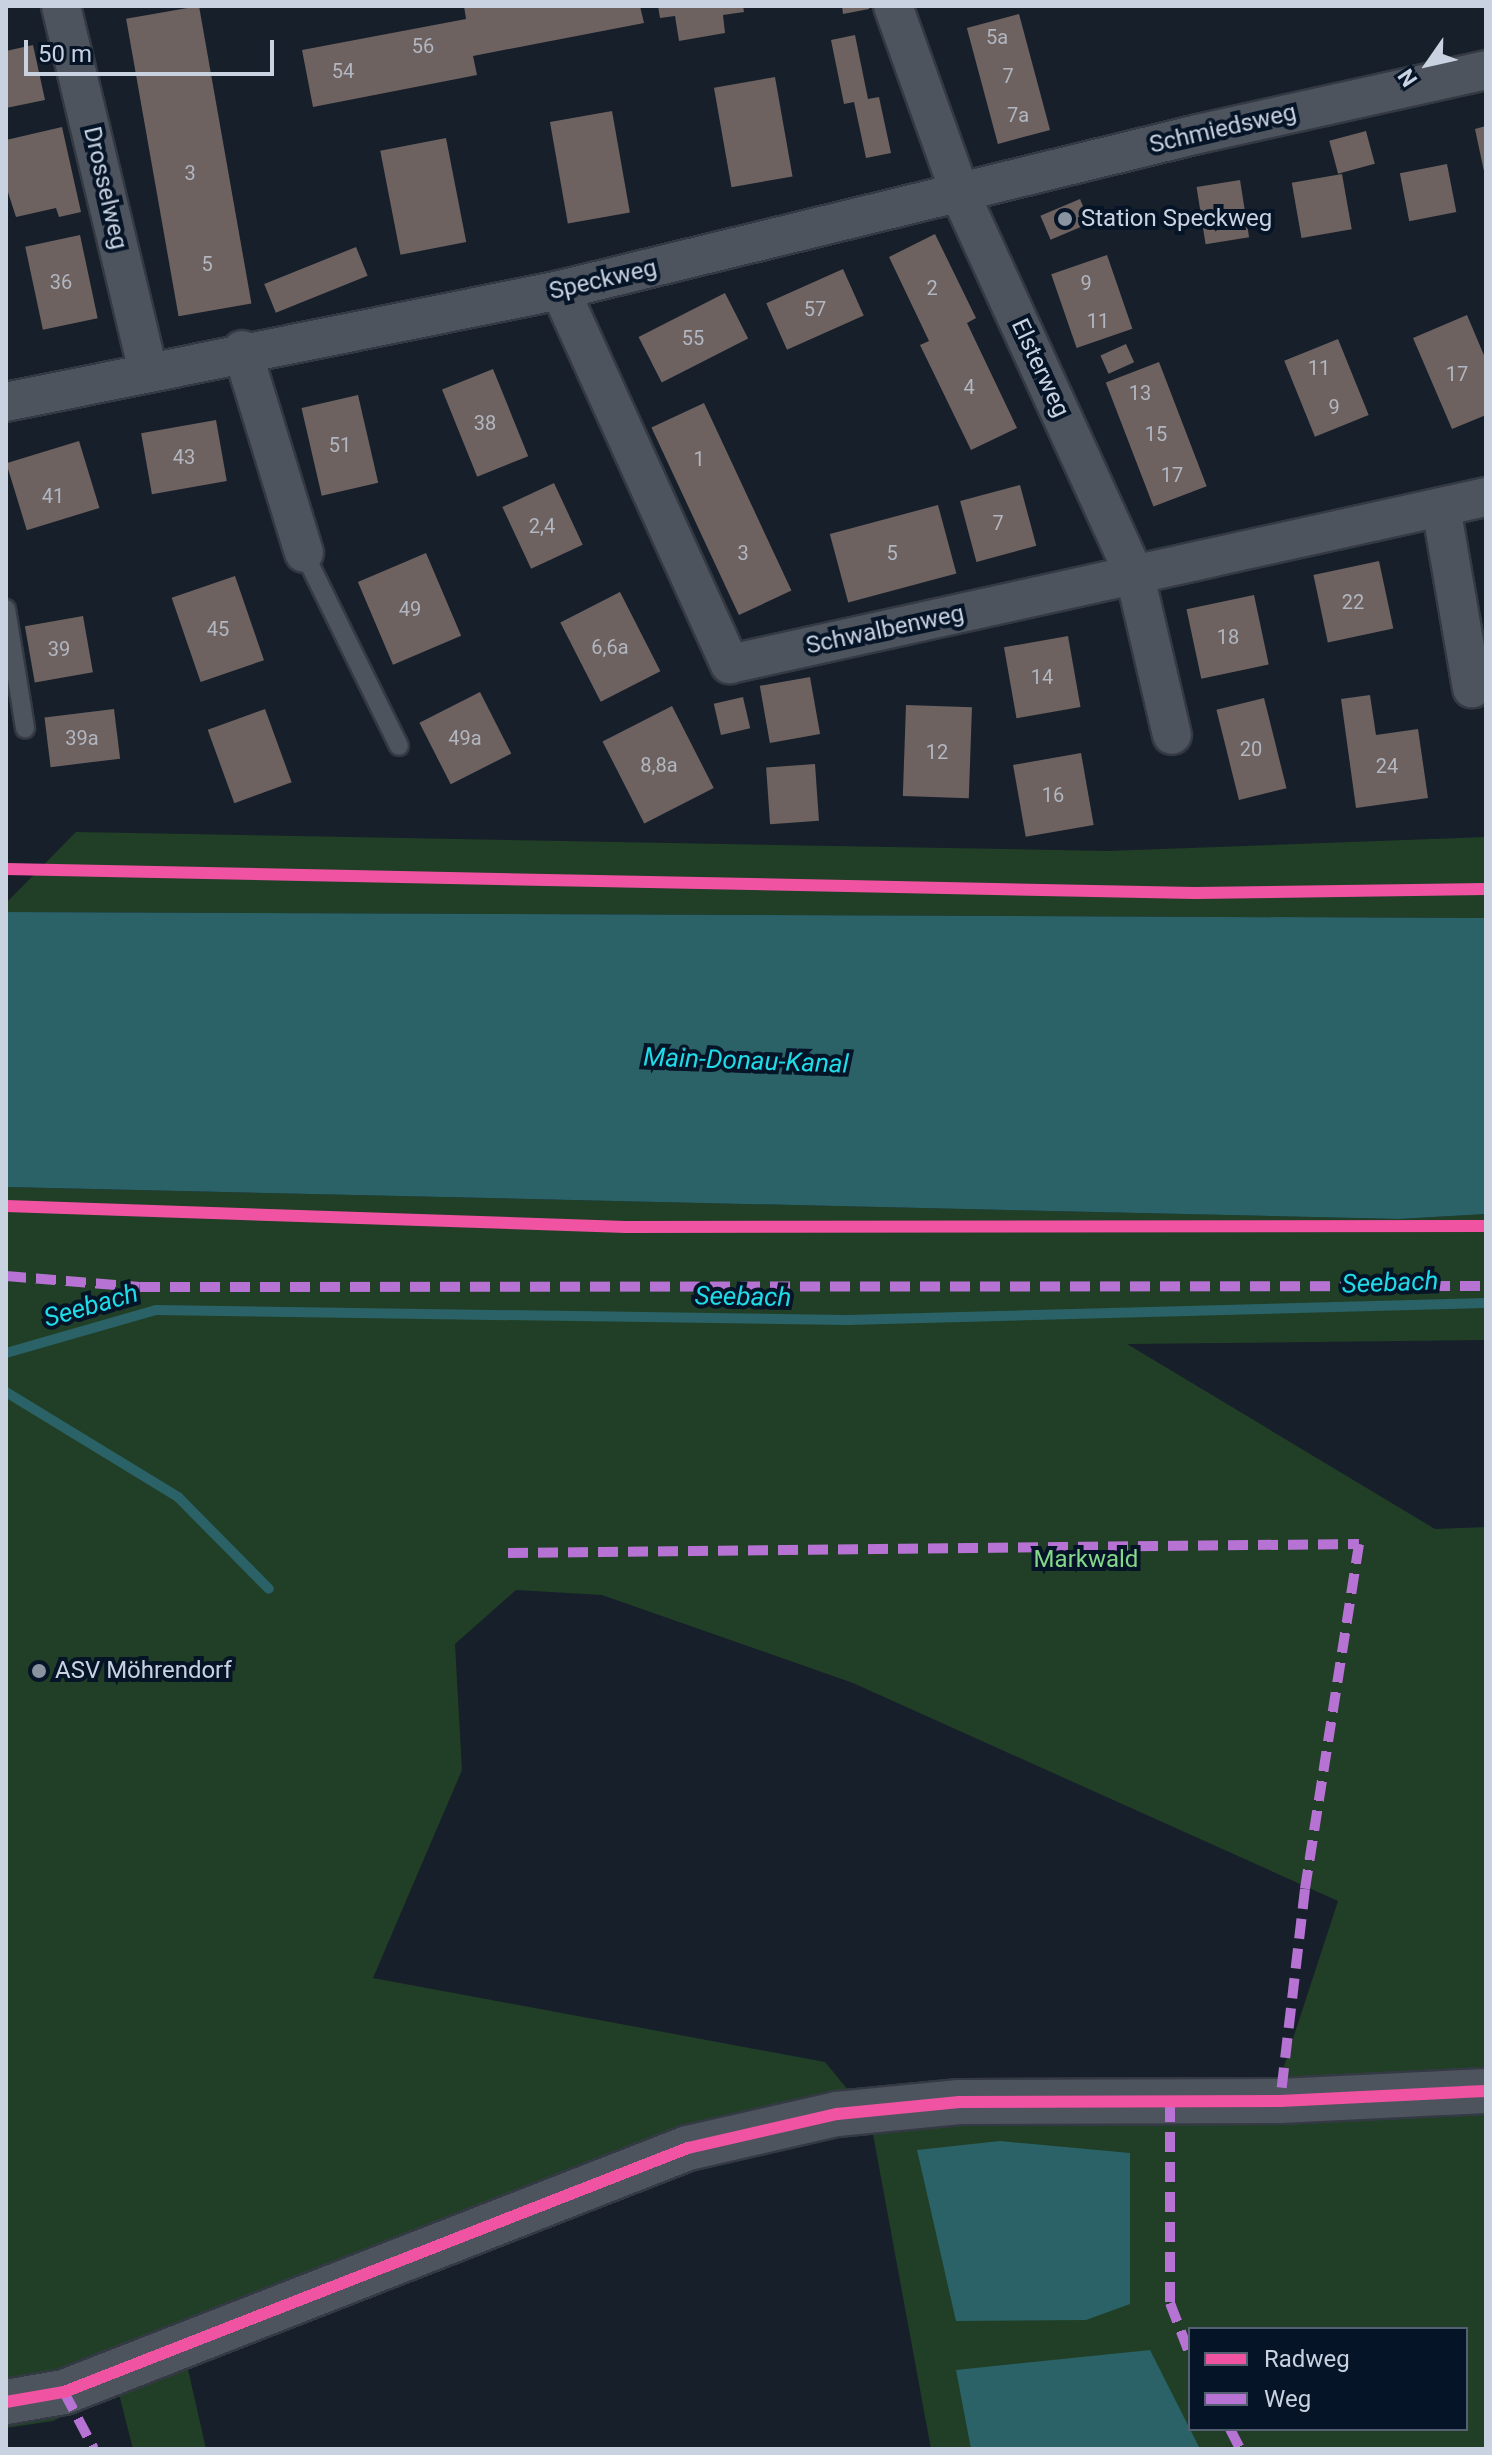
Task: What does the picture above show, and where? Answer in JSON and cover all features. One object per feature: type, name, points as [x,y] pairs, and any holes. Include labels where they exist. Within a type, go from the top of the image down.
[{"type":"street","name":"Drosselweg","points":[[61,6],[148,371]]},
{"type":"street","name":"Elsterweg","points":[[893,6],[961,196],[1135,576],[1172,735]]},
{"type":"street","name":"Schmiedsweg","points":[[961,196],[1183,137],[1486,70]]},
{"type":"street","name":"Speckweg","points":[[6,402],[242,350],[560,290],[961,196]]},
{"type":"street","name":"Schwalbenweg","points":[[560,290],[730,664],[1486,497]]},
{"type":"street","points":[[242,350],[304,553]]},
{"type":"street","points":[[1441,507],[1472,688]]},
{"type":"street","points":[[6,2402],[64,2392],[688,2148],[837,2114],[959,2102],[1280,2101],[1486,2091]]},
{"type":"lane","points":[[304,553],[399,746]]},
{"type":"lane","points":[[6,609],[25,728]]},
{"type":"green space","points":[[76,832],[1108,851],[1486,837],[1486,918],[6,912],[6,903]]},
{"type":"green space","name":"Markwald","points":[[6,1187],[1399,1219],[1486,1214],[1486,1340],[1127,1344],[1435,1529],[1486,1527],[1486,2449],[931,2449],[870,2118],[640,2181],[185,2356],[206,2449],[133,2449],[118,2390],[53,2421],[6,2428]],"holes":[[[516,1590],[602,1595],[853,1683],[1338,1901],[1270,2109],[871,2118],[825,2062],[373,1978],[462,1770],[455,1644]]]},
{"type":"water","name":"Main-Donau-Kanal","points":[[6,912],[1486,918],[1486,1214],[1399,1219],[6,1187]]},
{"type":"water","points":[[1000,2141],[1130,2153],[1130,2304],[1086,2320],[956,2321],[917,2150]]},
{"type":"water","points":[[1150,2350],[1188,2425],[1188,2431],[1191,2431],[1200,2449],[971,2449],[956,2370]]},
{"type":"building","points":[[199,6],[251,303],[179,316],[126,19]]},
{"type":"building","points":[[464,6],[640,6],[644,23],[473,56],[477,75],[313,107],[302,50],[466,19]]},
{"type":"building","points":[[658,6],[743,6],[744,12],[723,15],[725,33],[679,41],[675,16],[660,18]]},
{"type":"building","points":[[842,6],[869,6],[869,9],[843,14]]},
{"type":"building","points":[[1019,14],[1050,130],[998,144],[967,28]]},
{"type":"building","points":[[855,35],[868,99],[879,97],[891,153],[866,158],[854,102],[844,104],[831,40]]},
{"type":"building","points":[[33,45],[45,100],[6,108],[6,51]]},
{"type":"building","points":[[775,77],[793,176],[731,187],[714,88]]},
{"type":"building","points":[[612,111],[630,212],[568,223],[550,122]]},
{"type":"building","points":[[1486,126],[1486,176],[1485,176],[1475,129]]},
{"type":"building","points":[[62,127],[81,212],[59,217],[56,208],[16,217],[6,186],[6,140]]},
{"type":"building","points":[[1366,131],[1375,164],[1338,174],[1329,141]]},
{"type":"building","points":[[446,138],[466,242],[400,255],[380,151]]},
{"type":"building","points":[[1447,164],[1456,212],[1409,221],[1400,173]]},
{"type":"building","points":[[1342,174],[1352,229],[1301,238],[1292,183]]},
{"type":"building","points":[[1240,180],[1249,237],[1206,244],[1197,187]]},
{"type":"building","name":"Station Speckweg","points":[[1080,199],[1090,223],[1051,240],[1040,216]]},
{"type":"building","points":[[935,234],[976,318],[967,323],[1017,428],[971,450],[920,345],[929,341],[889,257]]},
{"type":"building","points":[[80,235],[98,318],[43,330],[25,247]]},
{"type":"building","points":[[356,247],[368,276],[276,313],[264,284]]},
{"type":"building","points":[[1107,255],[1132,329],[1077,348],[1051,274]]},
{"type":"building","points":[[843,269],[864,316],[787,350],[766,303]]},
{"type":"building","points":[[725,293],[748,338],[662,382],[639,337]]},
{"type":"building","points":[[1467,315],[1486,360],[1486,415],[1452,429],[1413,338]]},
{"type":"building","points":[[1338,339],[1369,415],[1315,437],[1284,361]]},
{"type":"building","points":[[1126,344],[1134,362],[1109,374],[1100,355]]},
{"type":"building","points":[[1159,362],[1207,486],[1153,507],[1106,382]]},
{"type":"building","points":[[493,369],[528,456],[477,477],[442,390]]},
{"type":"building","points":[[358,395],[378,483],[322,496],[301,408]]},
{"type":"building","points":[[704,403],[791,591],[739,615],[651,428]]},
{"type":"building","points":[[216,420],[227,481],[152,494],[141,433]]},
{"type":"building","points":[[79,441],[99,508],[27,530],[6,463]]},
{"type":"building","points":[[554,483],[583,545],[531,569],[502,507]]},
{"type":"building","points":[[1020,485],[1036,546],[976,562],[960,501]]},
{"type":"building","points":[[938,505],[956,574],[848,603],[830,534]]},
{"type":"building","points":[[426,553],[461,636],[393,665],[358,582]]},
{"type":"building","points":[[1379,561],[1393,628],[1328,642],[1313,575]]},
{"type":"building","points":[[235,576],[264,660],[201,682],[172,598]]},
{"type":"building","points":[[620,592],[660,671],[601,702],[560,622]]},
{"type":"building","points":[[1254,595],[1269,664],[1201,679],[1187,609]]},
{"type":"building","points":[[83,616],[93,672],[35,682],[25,626]]},
{"type":"building","points":[[1068,636],[1081,707],[1016,718],[1004,647]]},
{"type":"building","points":[[810,677],[820,734],[770,743],[760,686]]},
{"type":"building","points":[[480,692],[511,753],[451,784],[419,723]]},
{"type":"building","points":[[1370,695],[1376,735],[1418,729],[1428,798],[1356,808],[1341,699]]},
{"type":"building","points":[[743,697],[750,728],[721,735],[714,704]]},
{"type":"building","points":[[1264,698],[1286,788],[1239,800],[1216,710]]},
{"type":"building","points":[[906,705],[972,707],[969,798],[903,796]]},
{"type":"building","points":[[672,706],[714,788],[644,823],[603,741]]},
{"type":"building","points":[[114,709],[120,759],[51,767],[45,718]]},
{"type":"building","points":[[265,709],[292,782],[234,803],[208,730]]},
{"type":"building","points":[[1081,753],[1094,825],[1026,837],[1013,765]]},
{"type":"building","points":[[815,764],[819,821],[770,824],[766,767]]},
{"type":"waterway","name":"Seebach","points":[[6,1353],[156,1310],[848,1320],[1486,1303]]},
{"type":"waterway","points":[[6,1392],[178,1497],[269,1589]]},
{"type":"marked path","points":[[6,1276],[140,1287],[1486,1286]]},
{"type":"marked path","points":[[508,1553],[1359,1544],[1305,1889],[1280,2101]]},
{"type":"marked path","points":[[1170,2102],[1170,2303],[1188,2350]]},
{"type":"marked path","points":[[64,2392],[94,2449]]},
{"type":"marked path","points":[[1231,2431],[1240,2449]]},
{"type":"cycle path","points":[[6,869],[1195,893],[1486,889]]},
{"type":"cycle path","points":[[6,1206],[626,1227],[1486,1226]]},
{"type":"cycle path","points":[[6,2402],[64,2392],[688,2148],[837,2114],[959,2102],[1280,2101],[1486,2091]]},
{"type":"place","name":"Station Speckweg","points":[[1065,219]]},
{"type":"place","name":"ASV Möhrendorf","points":[[39,1671]]}]
